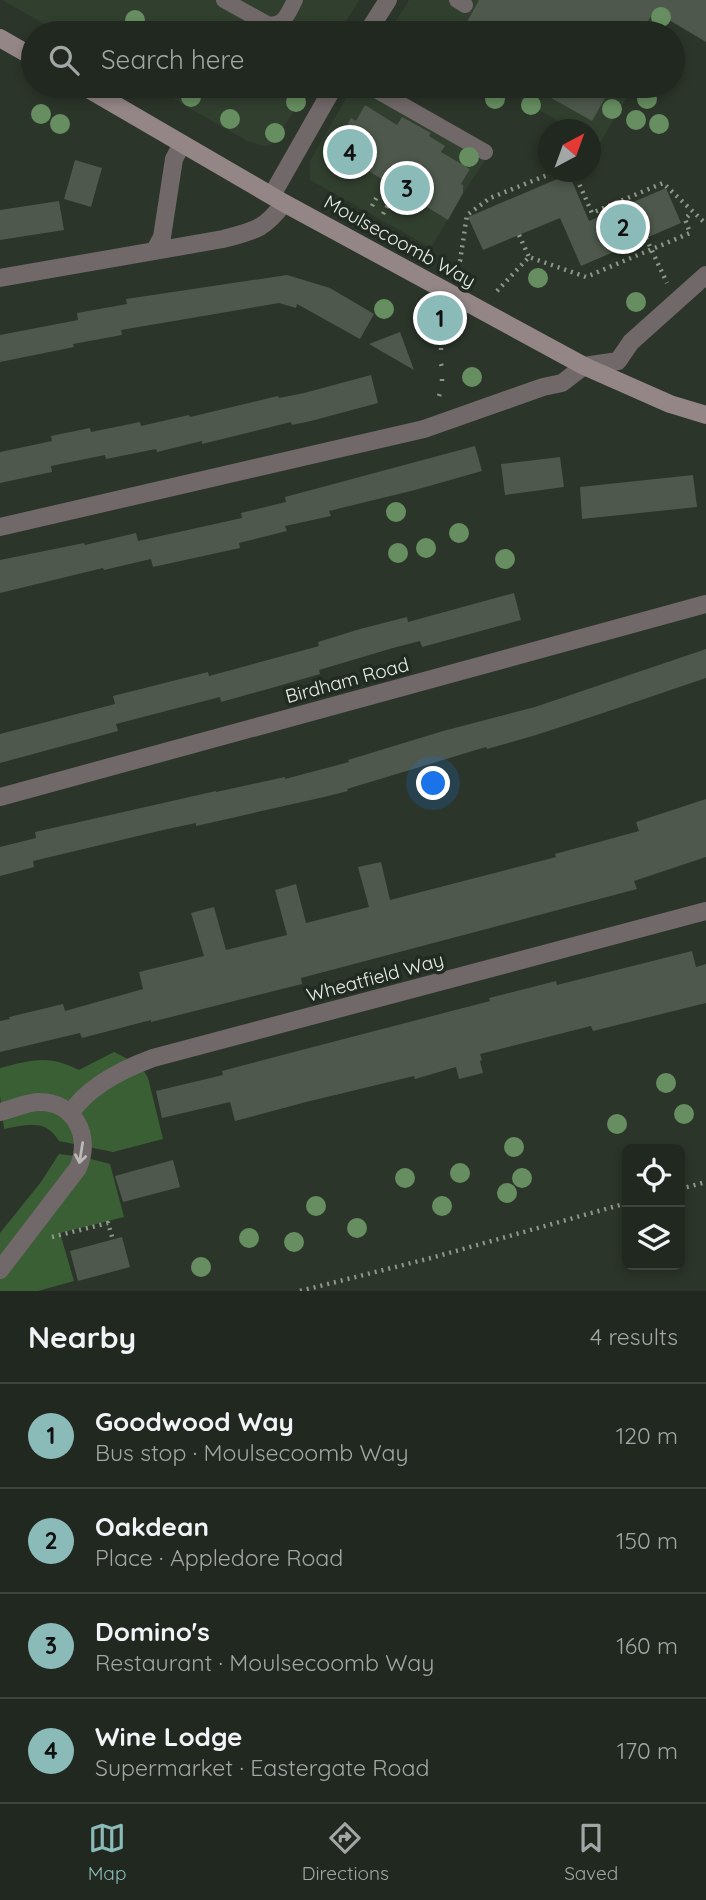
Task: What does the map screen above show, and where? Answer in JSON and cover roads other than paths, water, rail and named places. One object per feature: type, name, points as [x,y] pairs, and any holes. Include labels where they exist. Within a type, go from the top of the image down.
[{"type":"street","points":[[375,21],[388,0]]},
{"type":"street","points":[[0,38],[21,50]]},
{"type":"street","name":"Moulsecoomb Way","points":[[104,98],[278,199],[584,366],[670,404],[706,415]]},
{"type":"street","points":[[0,278],[223,239],[257,230],[268,222],[328,98]]},
{"type":"street","points":[[155,250],[162,237],[174,159],[183,144]]},
{"type":"street","points":[[0,527],[424,429],[543,387],[562,383],[584,366],[618,361],[631,342],[706,275]]},
{"type":"street","name":"Birdham Road","points":[[0,797],[706,604]]},
{"type":"street","name":"Wheatfield Way","points":[[70,1114],[76,1103],[99,1086],[123,1071],[153,1058],[706,911]]},
{"type":"street","points":[[0,1112],[39,1102],[55,1105],[77,1122],[84,1145],[80,1163],[60,1194],[0,1270]]},
{"type":"lane","points":[[224,0],[262,21]]},
{"type":"lane","points":[[283,21],[295,0]]},
{"type":"lane","points":[[390,98],[485,152]]},
{"type":"place","name":"Wine Lodge","points":[[350,152]]},
{"type":"place","name":"Domino's","points":[[407,188]]},
{"type":"place","name":"Oakdean","points":[[623,227]]},
{"type":"place","name":"Goodwood Way","points":[[440,318]]}]
